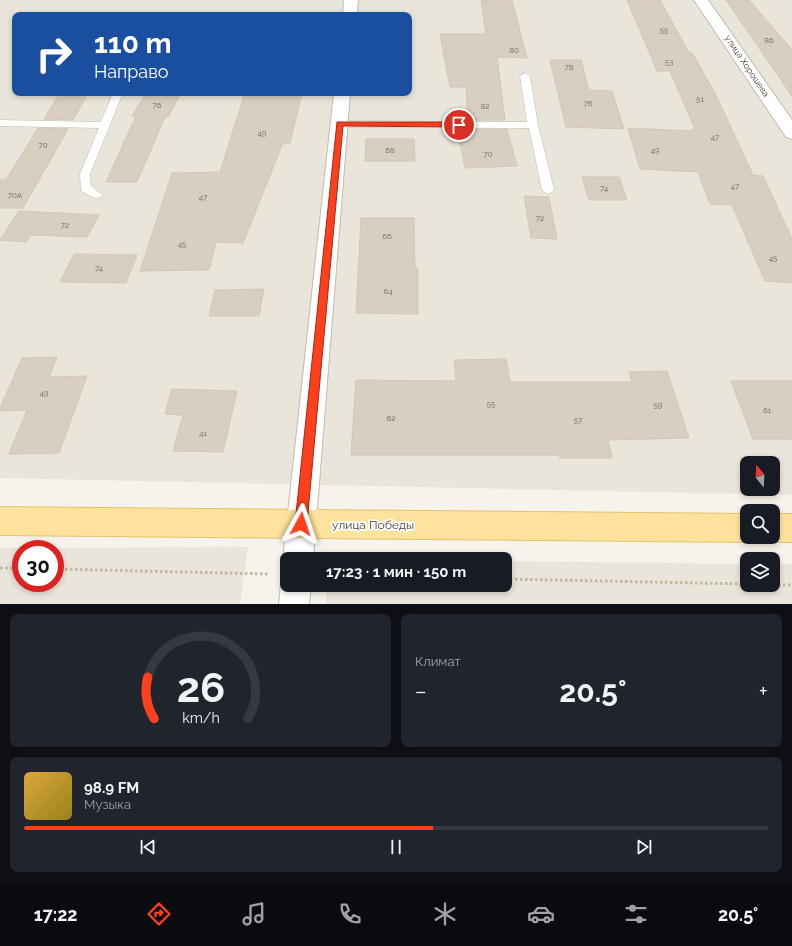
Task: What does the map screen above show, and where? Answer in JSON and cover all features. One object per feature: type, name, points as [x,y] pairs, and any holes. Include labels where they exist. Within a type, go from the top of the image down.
[{"type":"main road","name":"улица Победы","points":[[0,521],[300,539],[740,528]]},
{"type":"main road","points":[[780,528],[792,528]]},
{"type":"main road","name":"улица Победы","points":[[0,530],[300,539],[740,537]]},
{"type":"main road","points":[[780,537],[792,537]]},
{"type":"street","points":[[350,12],[351,0]]},
{"type":"street","name":"улица Хорошева","points":[[701,0],[791,129]]},
{"type":"street","points":[[300,539],[342,96]]},
{"type":"street","points":[[289,592],[294,604]]},
{"type":"lane","points":[[525,76],[533,125],[548,190]]},
{"type":"lane","points":[[97,195],[85,188],[85,174],[117,96]]},
{"type":"lane","points":[[0,123],[104,125]]},
{"type":"lane","points":[[339,124],[533,125]]},
{"type":"path","points":[[0,568],[12,568]]},
{"type":"path","points":[[64,569],[280,579]]},
{"type":"path","points":[[512,579],[740,584]]},
{"type":"path","points":[[780,585],[792,585]]},
{"type":"shaded area","points":[[0,0],[792,0],[792,495],[780,495],[780,456],[740,456],[740,494],[0,478]]},
{"type":"shaded area","points":[[248,547],[240,604],[0,604],[0,548],[12,548],[12,592],[64,592],[64,548]]},
{"type":"shaded area","points":[[512,561],[740,564],[740,592],[780,592],[780,564],[792,564],[792,604],[326,604],[327,592],[512,592]]},
{"type":"building","points":[[481,0],[512,0],[527,58],[497,57],[505,120],[468,120],[466,87],[450,87],[440,34],[486,34]]},
{"type":"building","points":[[627,0],[660,0],[689,53],[692,53],[715,93],[753,175],[763,176],[792,239],[792,283],[765,281],[732,205],[710,204],[698,172],[640,169],[628,128],[692,131],[692,129],[695,129],[670,71],[657,71]]},
{"type":"building","points":[[726,0],[749,0],[792,50],[792,96]]},
{"type":"building","points":[[550,60],[581,60],[589,90],[612,91],[624,129],[566,127]]},
{"type":"building","points":[[58,96],[86,96],[73,120],[44,119]]},
{"type":"building","points":[[144,96],[179,96],[168,117],[165,117],[137,182],[106,182],[136,116],[132,116]]},
{"type":"building","points":[[244,96],[301,96],[290,143],[283,143],[243,243],[216,242],[209,270],[140,271],[172,173],[220,172]]},
{"type":"building","points":[[38,128],[68,129],[23,208],[0,208],[0,180],[6,180]]},
{"type":"building","points":[[469,129],[507,129],[517,166],[465,168],[460,142],[470,142]]},
{"type":"building","points":[[366,139],[414,139],[415,161],[365,161]]},
{"type":"building","points":[[582,177],[619,177],[627,200],[589,200]]},
{"type":"building","points":[[524,196],[549,197],[557,239],[531,238]]},
{"type":"building","points":[[19,211],[99,215],[87,237],[31,235],[26,242],[0,240]]},
{"type":"building","points":[[361,218],[414,218],[415,268],[418,268],[418,314],[356,313]]},
{"type":"building","points":[[74,254],[137,255],[126,283],[60,282]]},
{"type":"building","points":[[264,289],[259,316],[209,316],[215,290]]},
{"type":"building","points":[[57,357],[49,377],[87,376],[59,453],[9,454],[27,410],[0,411],[0,408],[22,358]]},
{"type":"building","points":[[506,359],[510,382],[632,382],[629,372],[667,371],[689,438],[608,440],[612,458],[560,458],[559,455],[351,455],[356,380],[456,381],[454,360]]},
{"type":"building","points":[[731,381],[792,381],[792,439],[753,439]]},
{"type":"building","points":[[172,389],[237,391],[223,452],[173,451],[183,415],[165,414]]},
{"type":"route","points":[[301,524],[339,124],[459,125]]}]
